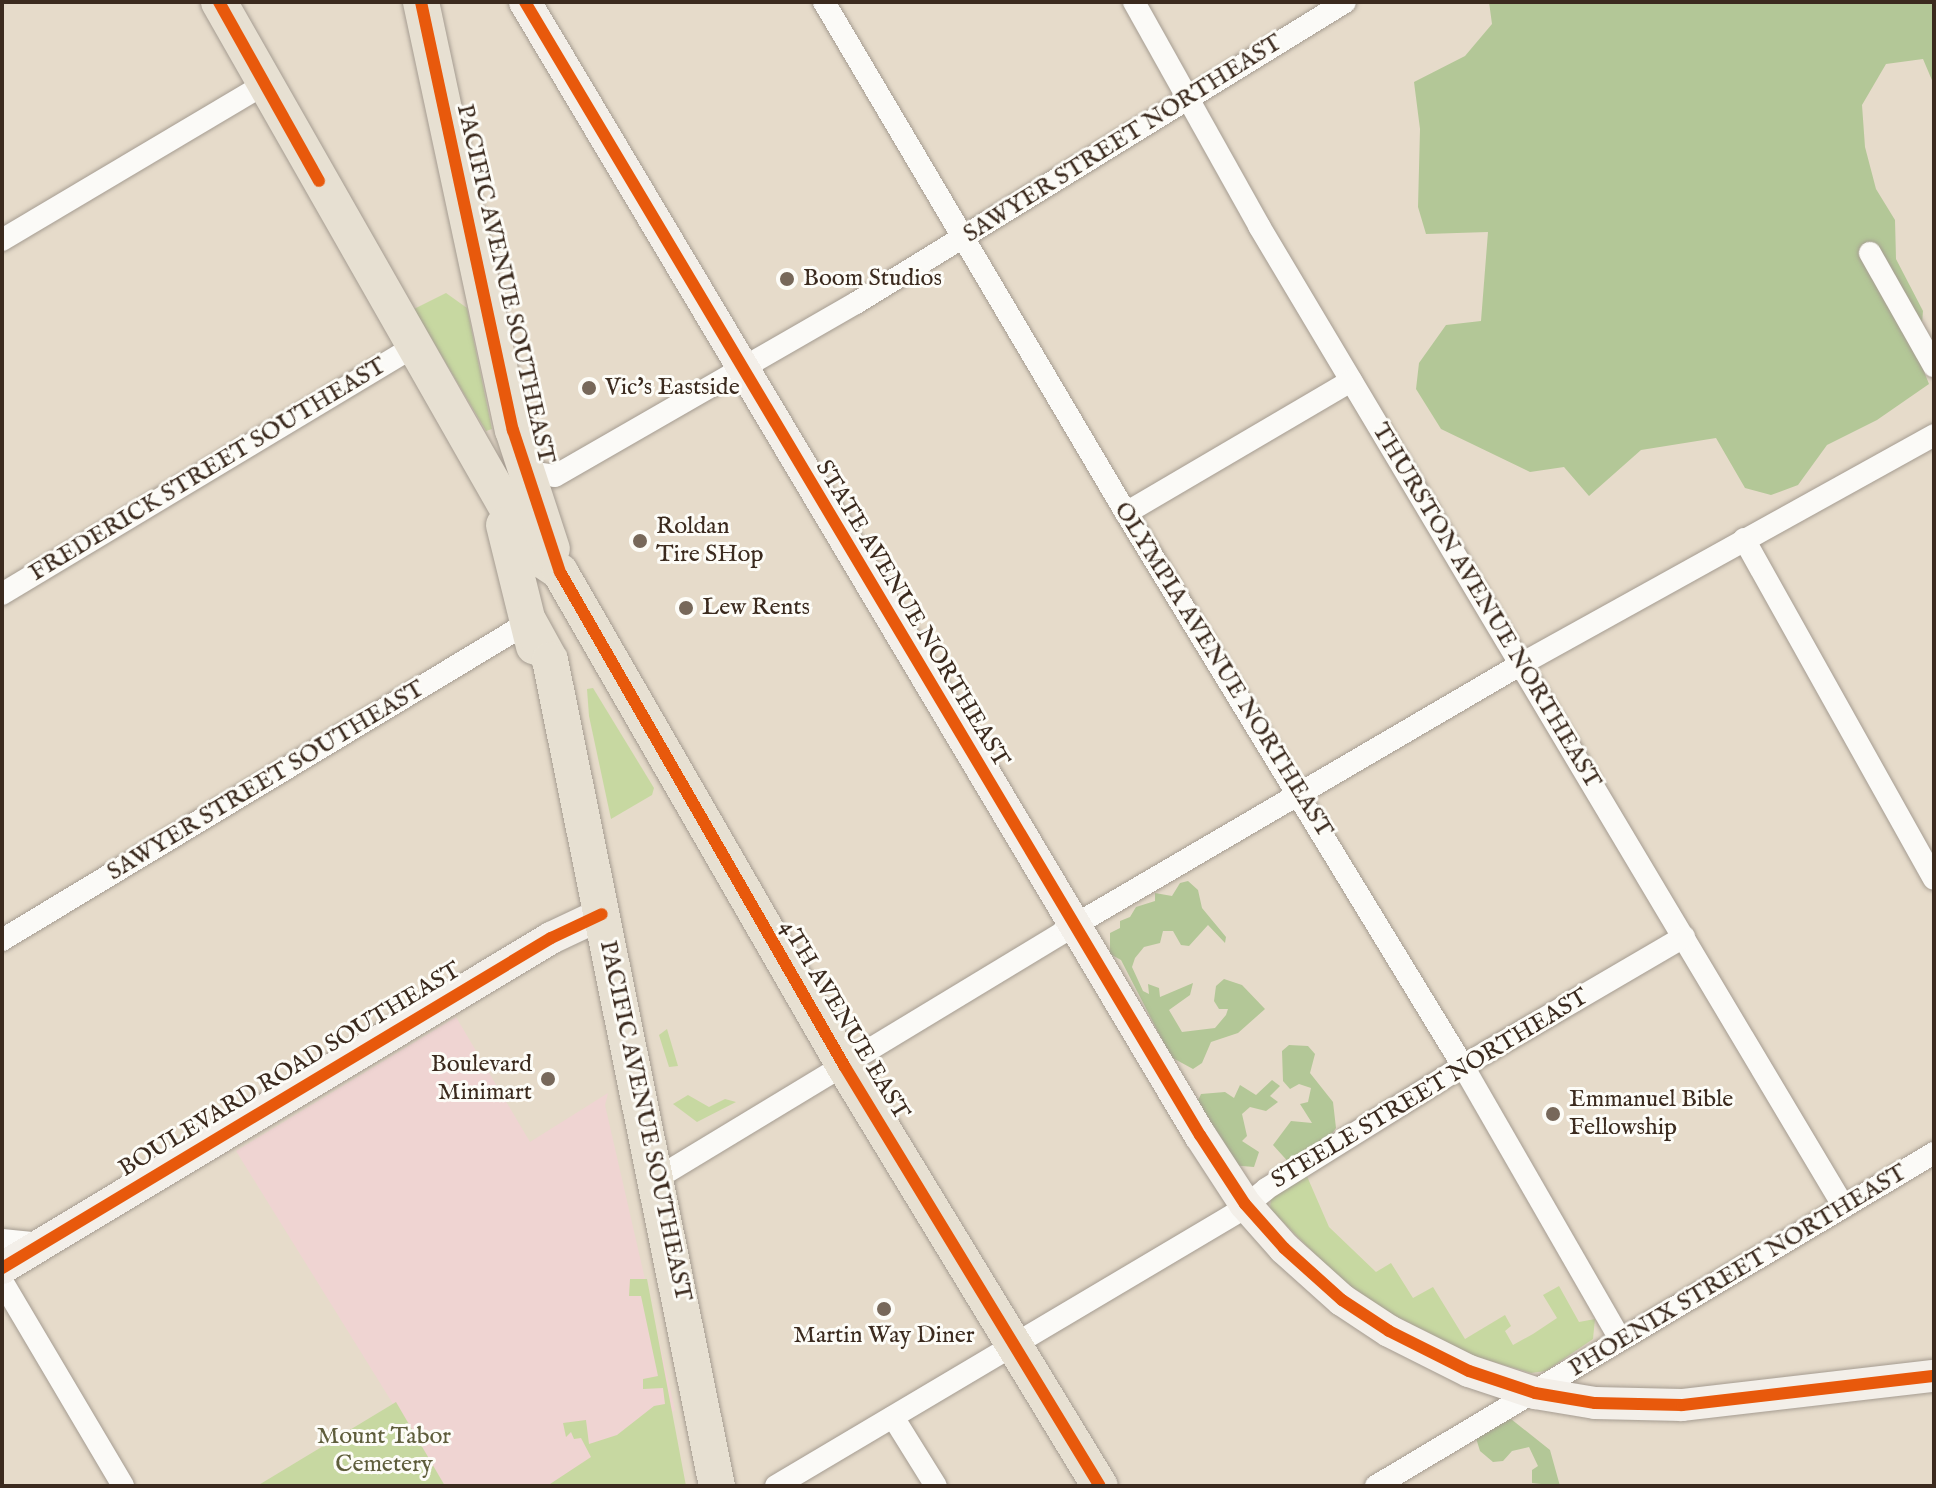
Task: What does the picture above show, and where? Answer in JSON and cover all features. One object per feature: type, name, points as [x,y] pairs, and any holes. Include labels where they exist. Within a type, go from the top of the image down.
[{"type":"main road","points":[[219,2],[268,82],[414,346],[506,471]]},
{"type":"main road","name":"PACIFIC AVENUE SOUTHEAST","points":[[421,2],[506,471],[529,622],[547,649],[659,1177],[717,1486]]},
{"type":"main road","name":"PACIFIC AVENUE SOUTHEAST","points":[[506,471],[560,572],[576,711],[570,756]]},
{"type":"main road","name":"4TH AVENUE EAST","points":[[560,572],[845,1067],[1100,1486]]},
{"type":"street","name":"STATE AVENUE NORTHEAST","points":[[517,2],[546,44],[738,368],[1245,1204],[1299,1263],[1365,1316],[1439,1358],[1535,1393],[1595,1403],[1682,1405],[1934,1376]]},
{"type":"street","name":"STATE AVENUE NORTHEAST","points":[[525,2],[546,44]]},
{"type":"street","name":"OLYMPIA AVENUE NORTHEAST","points":[[824,2],[1126,513],[1301,795],[1463,1066],[1620,1339]]},
{"type":"street","name":"THURSTON AVENUE NORTHEAST","points":[[1134,2],[1351,381],[1523,663],[1844,1207]]},
{"type":"street","name":"SAWYER STREET NORTHEAST","points":[[506,471],[555,476],[963,237],[1345,2]]},
{"type":"street","points":[[2,240],[268,82]]},
{"type":"street","points":[[1870,253],[1934,366]]},
{"type":"street","name":"FREDERICK STREET SOUTHEAST","points":[[2,594],[414,346]]},
{"type":"street","points":[[1126,513],[1351,381]]},
{"type":"street","points":[[659,1177],[845,1067],[1074,925],[1523,663],[1934,435]]},
{"type":"street","points":[[1744,539],[1934,879]]},
{"type":"street","name":"SAWYER STREET SOUTHEAST","points":[[2,940],[529,622]]},
{"type":"street","name":"BOULEVARD ROAD SOUTHEAST","points":[[2,1268],[551,938],[602,914]]},
{"type":"street","name":"STEELE STREET NORTHEAST","points":[[776,1486],[1245,1204],[1463,1066],[1684,937]]},
{"type":"street","name":"PHOENIX STREET NORTHEAST","points":[[1376,1486],[1934,1153]]},
{"type":"street","points":[[2,1240],[43,1244]]},
{"type":"street","points":[[2,1281],[123,1486]]},
{"type":"street","points":[[893,1417],[936,1486]]},
{"type":"shaded area","points":[[456,1017],[530,1142],[608,1093],[605,1105],[675,1410],[547,1486],[444,1486],[236,1151]]},
{"type":"green space","points":[[1489,2],[1934,2],[1934,85],[1923,59],[1886,64],[1862,105],[1865,147],[1876,189],[1895,220],[1896,259],[1923,311],[1919,359],[1929,384],[1877,420],[1827,445],[1798,485],[1771,495],[1745,488],[1716,438],[1641,450],[1589,496],[1564,467],[1530,472],[1441,429],[1416,389],[1419,363],[1446,325],[1481,321],[1488,232],[1426,234],[1418,207],[1420,129],[1414,82],[1465,56],[1492,24]]},
{"type":"green space","points":[[446,293],[467,308],[492,429],[486,431],[414,309]]},
{"type":"green space","points":[[593,688],[654,788],[652,795],[611,819],[589,716],[587,689]]},
{"type":"green space","points":[[1188,881],[1198,890],[1202,908],[1226,937],[1225,943],[1208,925],[1189,946],[1181,945],[1173,931],[1163,931],[1160,943],[1144,947],[1132,967],[1143,991],[1149,994],[1148,984],[1159,988],[1160,997],[1193,983],[1190,995],[1169,1010],[1182,1032],[1215,1028],[1226,1015],[1228,1009],[1219,1009],[1214,1001],[1216,986],[1224,979],[1242,985],[1265,1009],[1238,1033],[1211,1042],[1202,1063],[1193,1069],[1171,1057],[1121,960],[1110,954],[1110,933],[1120,928],[1120,921],[1130,917],[1136,907],[1155,901],[1155,893],[1172,896],[1180,883]]},
{"type":"green space","points":[[667,1029],[678,1066],[669,1067],[659,1035]]},
{"type":"green space","points":[[1289,1045],[1308,1046],[1315,1054],[1310,1073],[1333,1102],[1336,1128],[1323,1147],[1292,1166],[1273,1145],[1291,1121],[1312,1123],[1300,1104],[1308,1102],[1311,1088],[1299,1084],[1290,1089],[1283,1081],[1282,1051]]},
{"type":"green space","points":[[1272,1080],[1280,1086],[1270,1096],[1278,1102],[1266,1111],[1250,1107],[1242,1114],[1247,1136],[1242,1141],[1259,1152],[1254,1167],[1230,1165],[1229,1150],[1220,1155],[1197,1103],[1201,1094],[1225,1092],[1234,1098],[1240,1085],[1256,1095]]},
{"type":"green space","points":[[688,1095],[709,1107],[725,1099],[736,1102],[697,1122],[673,1104]]},
{"type":"green space","points":[[1306,1174],[1329,1227],[1376,1272],[1391,1263],[1413,1298],[1433,1287],[1465,1339],[1505,1315],[1511,1326],[1505,1331],[1513,1345],[1533,1334],[1557,1318],[1543,1295],[1559,1286],[1579,1322],[1595,1319],[1593,1339],[1546,1371],[1531,1373],[1474,1356],[1384,1310],[1339,1278],[1270,1209],[1271,1197]]},
{"type":"green space","points":[[630,1279],[647,1279],[686,1486],[547,1486],[591,1457],[581,1438],[574,1439],[571,1432],[566,1437],[563,1423],[586,1420],[589,1444],[617,1435],[654,1406],[665,1404],[663,1388],[643,1389],[643,1379],[658,1376],[641,1296],[629,1296]]},
{"type":"green space","name":"Mount Tabor Cemetery","points":[[396,1402],[445,1486],[257,1486]]},
{"type":"green space","points":[[1496,1407],[1550,1450],[1560,1486],[1532,1483],[1532,1470],[1538,1466],[1529,1447],[1512,1451],[1503,1461],[1493,1462],[1480,1451],[1475,1435]]},
{"type":"cycle path","points":[[219,2],[319,181]]},
{"type":"cycle path","points":[[421,2],[513,430],[560,572],[845,1067],[1100,1486]]},
{"type":"cycle path","points":[[525,2],[1200,1135],[1245,1204],[1284,1248],[1342,1300],[1389,1331],[1469,1371],[1535,1393],[1595,1403],[1682,1405],[1934,1376]]},
{"type":"cycle path","points":[[2,1268],[551,938],[602,914]]},
{"type":"place","name":"Boom Studios","points":[[787,279]]},
{"type":"place","name":"Vic's Eastside","points":[[589,388]]},
{"type":"place","name":"Roldan Tire SHop","points":[[640,541]]},
{"type":"place","name":"Lew Rents","points":[[686,608]]},
{"type":"place","name":"Boulevard Minimart","points":[[548,1079]]},
{"type":"place","name":"Emmanuel Bible Fellowship","points":[[1553,1114]]},
{"type":"place","name":"Martin Way Diner","points":[[884,1309]]}]
